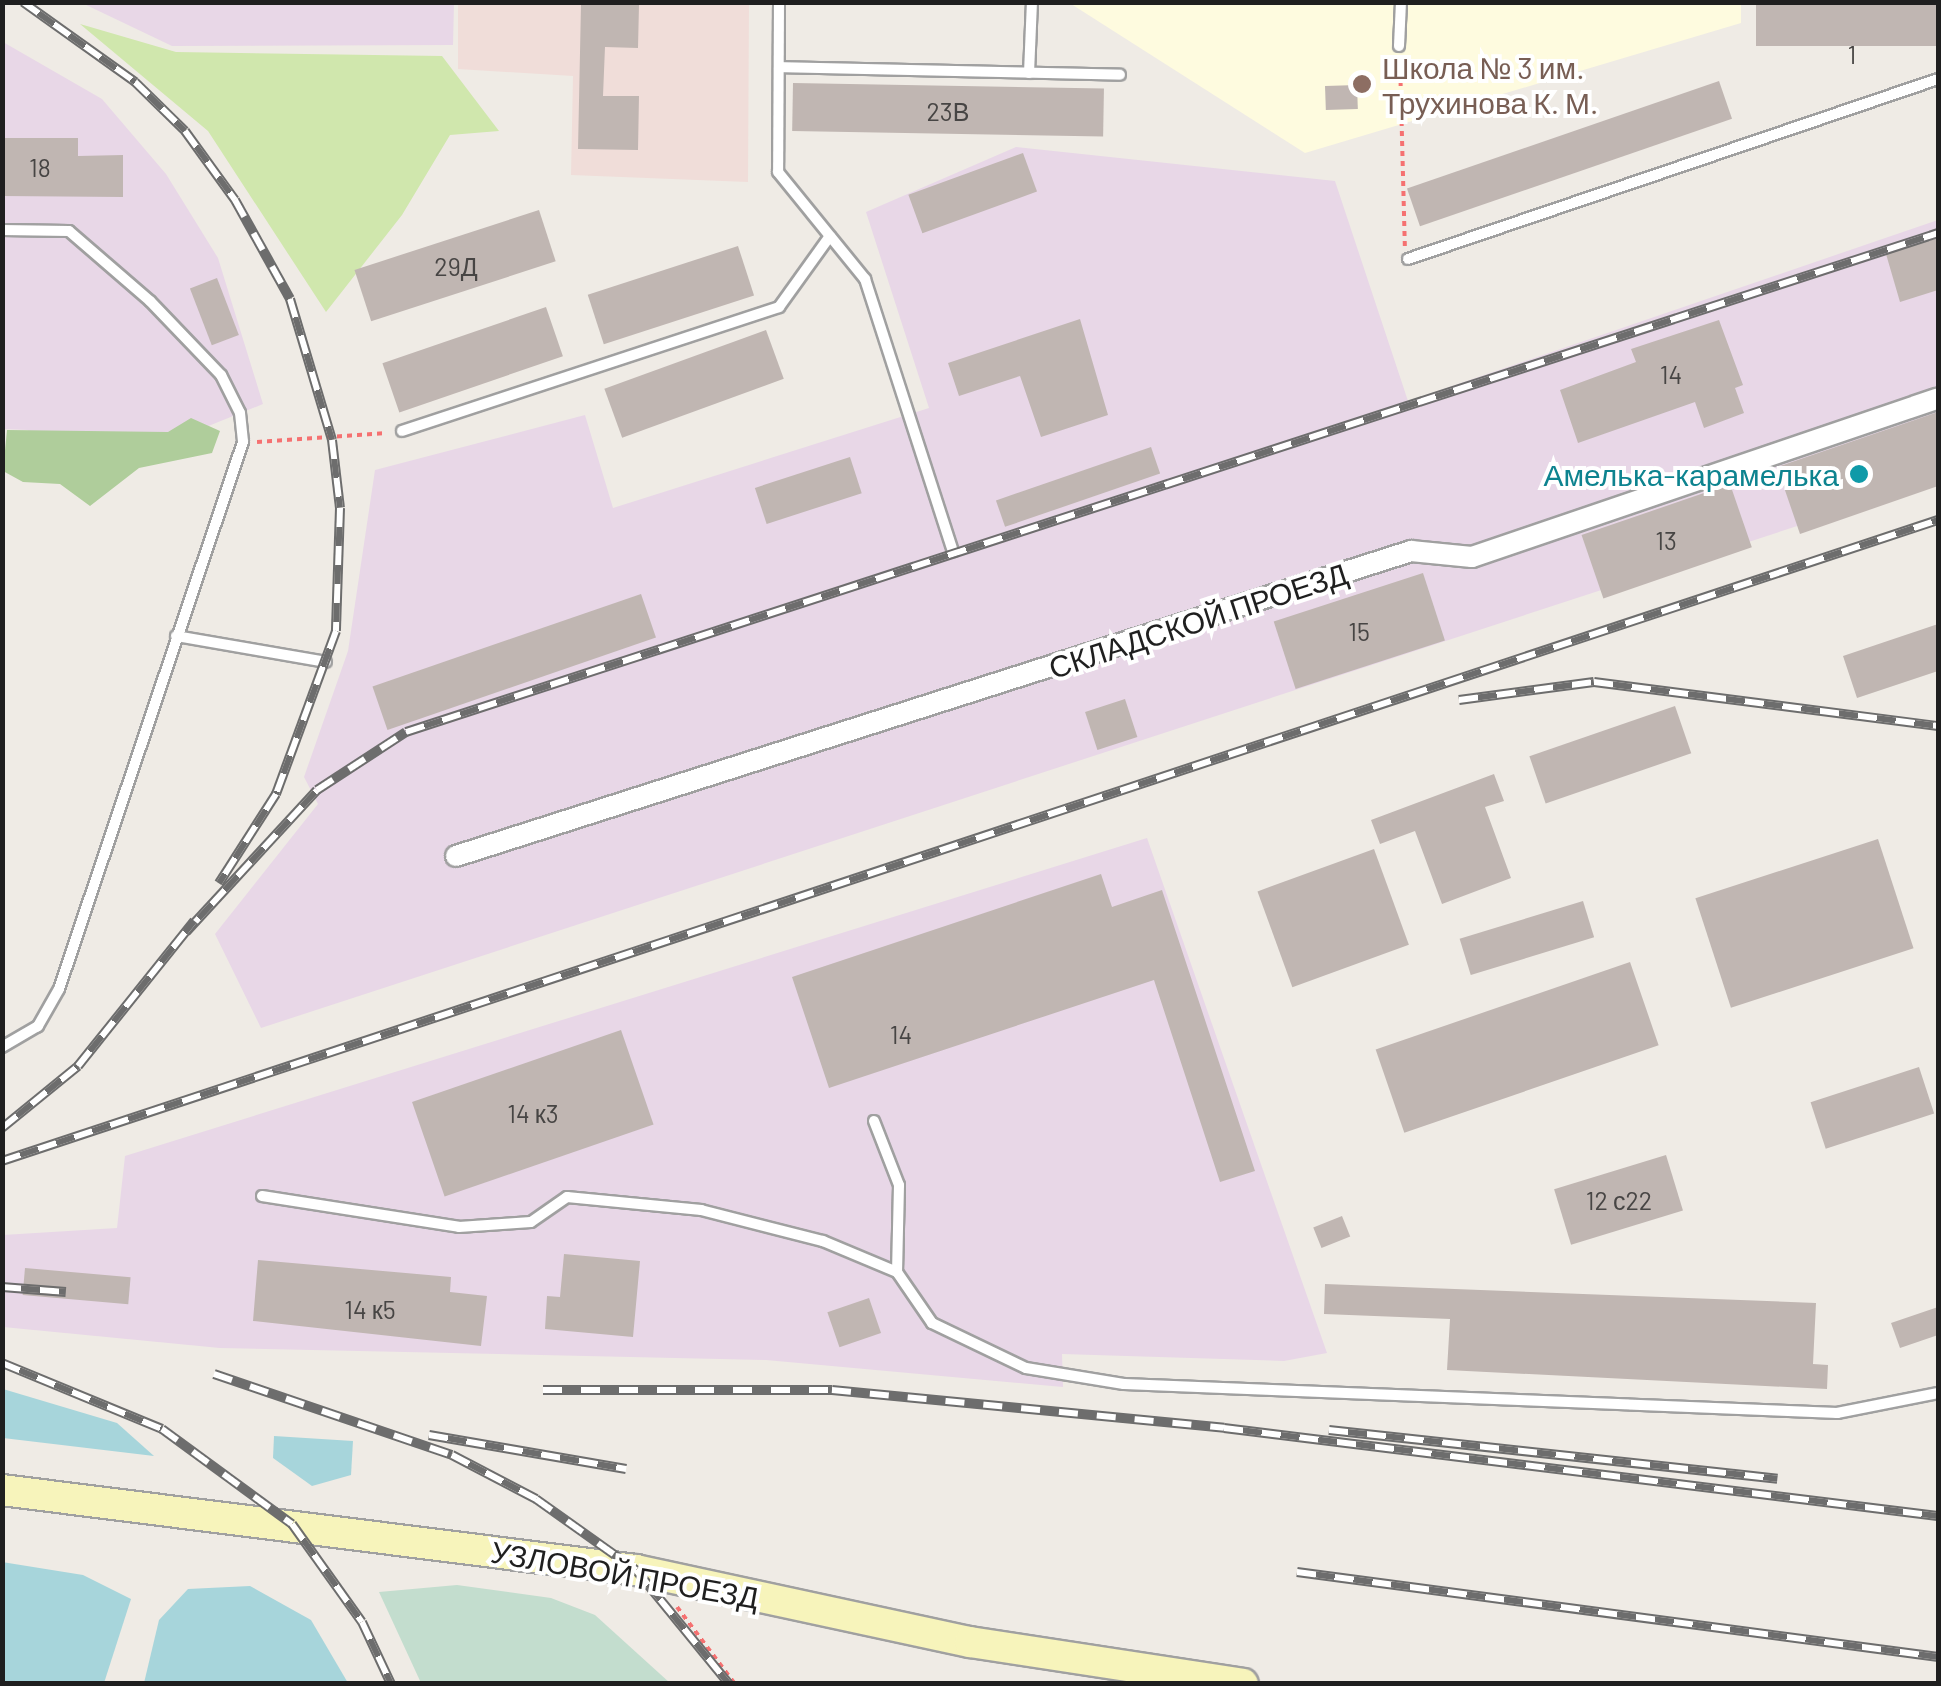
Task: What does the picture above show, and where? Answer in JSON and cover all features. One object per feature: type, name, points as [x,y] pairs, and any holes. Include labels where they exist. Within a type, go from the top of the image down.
[{"type":"street","name":"СКЛАДСКОЙ ПРОЕЗД","points":[[456,856],[1411,551],[1472,557],[1938,398]]},
{"type":"street","name":"УЗЛОВОЙ ПРОЕЗД","points":[[2,1490],[647,1573],[970,1642],[1243,1684]]},
{"type":"lane","points":[[779,2],[778,172],[866,279],[953,551]]},
{"type":"lane","points":[[1029,73],[1032,2]]},
{"type":"lane","points":[[1399,46],[1400,2]]},
{"type":"lane","points":[[779,67],[1120,75]]},
{"type":"lane","points":[[1408,259],[1938,80]]},
{"type":"lane","points":[[2,230],[70,231],[136,289],[221,375],[240,413],[243,442],[59,989],[38,1026],[2,1047]]},
{"type":"lane","points":[[402,431],[780,307],[830,236]]},
{"type":"lane","points":[[176,636],[326,662]]},
{"type":"lane","points":[[874,1121],[898,1186],[897,1272]]},
{"type":"lane","points":[[262,1196],[459,1227],[531,1222],[567,1197],[701,1210],[822,1241],[897,1272],[932,1323],[1026,1368],[1124,1384],[1836,1413],[1938,1393]]},
{"type":"path","points":[[1399,46],[1408,259]]},
{"type":"path","points":[[243,442],[402,431]]},
{"type":"path","points":[[647,1573],[735,1684]]},
{"type":"shaded area","name":"Школа № 3 им. Трухинова К. М.","points":[[1068,2],[1741,3],[1741,23],[1305,153]]},
{"type":"shaded area","points":[[82,3],[454,3],[453,45],[172,46]]},
{"type":"shaded area","points":[[458,3],[749,3],[748,182],[571,175],[573,76],[458,69]]},
{"type":"shaded area","points":[[3,42],[102,99],[166,174],[218,258],[263,404],[164,444],[33,445],[28,430],[3,429]]},
{"type":"shaded area","points":[[1016,147],[1335,181],[1408,401],[1938,220],[1938,480],[261,1028],[215,934],[318,804],[304,777],[348,651],[375,470],[585,415],[613,508],[929,408],[866,212]]},
{"type":"shaded area","points":[[1147,838],[1327,1353],[1284,1361],[1062,1354],[1063,1387],[766,1360],[220,1348],[3,1327],[3,1235],[117,1228],[125,1156]]},
{"type":"green space","points":[[80,24],[176,52],[442,56],[499,131],[450,135],[402,215],[326,312],[208,131]]},
{"type":"green space","points":[[191,418],[220,431],[212,453],[139,468],[90,506],[60,484],[23,482],[3,471],[7,430],[168,432]]},
{"type":"green space","points":[[457,1585],[551,1598],[595,1615],[670,1683],[421,1683],[379,1592]]},
{"type":"water","points":[[3,1389],[117,1423],[154,1456],[3,1438]]},
{"type":"water","points":[[274,1436],[353,1441],[351,1475],[312,1486],[273,1458]]},
{"type":"water","points":[[2,1562],[83,1575],[131,1599],[104,1683],[3,1683]]},
{"type":"water","points":[[250,1586],[311,1620],[348,1683],[144,1683],[159,1620],[188,1589]]},
{"type":"building","points":[[1756,2],[1938,2],[1938,46],[1756,46]]},
{"type":"building","points":[[581,4],[639,5],[638,48],[605,47],[603,96],[639,96],[638,150],[578,149]]},
{"type":"building","points":[[1719,81],[1732,119],[1420,226],[1407,188]]},
{"type":"building","points":[[793,83],[1104,88],[1103,136],[792,131]]},
{"type":"building","points":[[1357,85],[1358,109],[1326,110],[1325,86]]},
{"type":"building","points":[[2,138],[78,138],[78,156],[123,155],[123,197],[2,196]]},
{"type":"building","points":[[1023,153],[1037,192],[922,233],[908,195]]},
{"type":"building","points":[[539,210],[556,261],[371,321],[354,270]]},
{"type":"building","points":[[1938,238],[1938,290],[1900,302],[1886,254]]},
{"type":"building","points":[[738,246],[754,295],[604,344],[588,295]]},
{"type":"building","points":[[217,278],[239,335],[212,345],[190,288]]},
{"type":"building","points":[[546,307],[563,356],[399,412],[382,363]]},
{"type":"building","points":[[1080,319],[1108,415],[1041,437],[1020,376],[959,396],[948,363]]},
{"type":"building","points":[[1719,320],[1743,385],[1735,388],[1744,413],[1704,428],[1695,402],[1578,443],[1560,390],[1636,362],[1631,349]]},
{"type":"building","points":[[766,330],[784,379],[622,438],[604,389]]},
{"type":"building","name":"Амелька-карамелька","points":[[1938,412],[1938,486],[1800,534],[1777,467]]},
{"type":"building","points":[[1151,447],[1160,473],[1005,527],[996,500]]},
{"type":"building","points":[[850,457],[862,493],[767,524],[755,488]]},
{"type":"building","points":[[1730,484],[1752,547],[1603,598],[1582,535]]},
{"type":"building","points":[[1423,573],[1445,641],[1296,689],[1274,622]]},
{"type":"building","points":[[641,594],[656,637],[387,730],[372,686]]},
{"type":"building","points":[[1938,624],[1938,671],[1857,698],[1843,656]]},
{"type":"building","points":[[1125,699],[1137,737],[1097,750],[1085,712]]},
{"type":"building","points":[[1675,706],[1691,753],[1546,803],[1529,756]]},
{"type":"building","points":[[1494,774],[1504,801],[1485,807],[1511,878],[1442,904],[1415,831],[1380,844],[1371,820]]},
{"type":"building","points":[[1878,839],[1914,948],[1731,1008],[1695,898]]},
{"type":"building","points":[[1374,849],[1409,945],[1292,987],[1257,891]]},
{"type":"building","points":[[1101,874],[1112,907],[1162,890],[1255,1171],[1220,1182],[1154,980],[829,1088],[792,977]]},
{"type":"building","points":[[1583,901],[1594,937],[1471,975],[1460,939]]},
{"type":"building","points":[[1630,962],[1659,1045],[1404,1133],[1376,1050]]},
{"type":"building","points":[[621,1030],[654,1125],[445,1197],[412,1102]]},
{"type":"building","points":[[1919,1067],[1934,1114],[1826,1149],[1811,1102]]},
{"type":"building","points":[[1666,1155],[1683,1210],[1571,1245],[1554,1189]]},
{"type":"building","points":[[1342,1216],[1350,1236],[1321,1248],[1313,1228]]},
{"type":"building","points":[[564,1254],[640,1261],[633,1337],[545,1329],[547,1296],[560,1297]]},
{"type":"building","points":[[258,1260],[451,1277],[450,1292],[487,1296],[481,1346],[253,1321]]},
{"type":"building","points":[[25,1268],[131,1277],[128,1304],[23,1295]]},
{"type":"building","points":[[1325,1284],[1816,1303],[1813,1364],[1828,1365],[1827,1389],[1447,1370],[1450,1319],[1324,1314]]},
{"type":"building","points":[[869,1298],[881,1333],[839,1347],[827,1312]]},
{"type":"building","points":[[1938,1307],[1938,1335],[1900,1348],[1891,1323]]},
{"type":"railway","points":[[23,2],[135,82],[185,131],[235,200],[290,299],[332,440],[340,508],[336,631],[276,794],[219,883]]},
{"type":"railway","points":[[186,932],[317,790],[406,732],[1938,233]]},
{"type":"railway","points":[[2,1161],[1938,520]]},
{"type":"railway","points":[[1459,700],[1594,682],[1938,726]]},
{"type":"railway","points":[[2,1128],[78,1066],[194,921]]},
{"type":"railway","points":[[2,1287],[66,1292]]},
{"type":"railway","points":[[2,1363],[162,1429],[292,1524],[362,1622],[391,1684]]},
{"type":"railway","points":[[214,1374],[452,1455],[536,1499],[636,1570],[729,1684]]},
{"type":"railway","points":[[543,1390],[832,1390],[1224,1428],[1938,1516]]},
{"type":"railway","points":[[1329,1430],[1777,1479]]},
{"type":"railway","points":[[429,1435],[626,1469]]},
{"type":"railway","points":[[1297,1572],[1938,1657]]},
{"type":"place","name":"Школа № 3 им. Трухинова К. М.","points":[[1362,84]]},
{"type":"place","name":"Амелька-карамелька","points":[[1859,474]]}]
